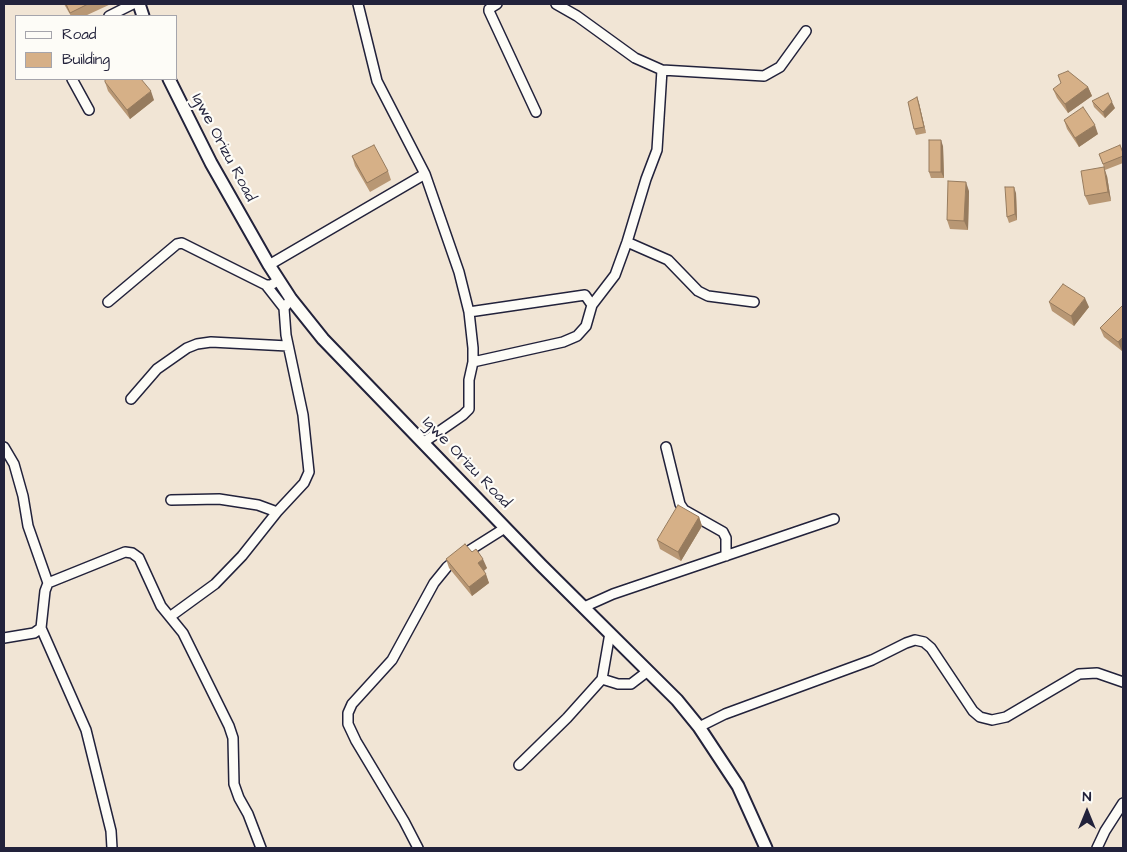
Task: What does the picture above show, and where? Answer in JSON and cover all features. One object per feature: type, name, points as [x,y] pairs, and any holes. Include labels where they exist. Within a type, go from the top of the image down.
[{"type":"main road","name":"Igwe Orizu Road","points":[[170,80],[211,163],[269,265],[291,299],[323,339],[506,528],[677,700],[699,727],[738,786],[766,848]]},
{"type":"street","points":[[110,15],[133,4]]},
{"type":"street","points":[[358,4],[377,81],[425,174],[459,272],[469,312],[474,348],[469,380],[468,409],[463,416],[424,442]]},
{"type":"street","points":[[497,4],[489,9],[489,11],[536,112]]},
{"type":"street","points":[[556,4],[577,16],[635,58],[662,70],[764,76],[780,66],[806,30]]},
{"type":"street","points":[[473,362],[544,347],[577,336],[586,326],[592,305],[615,275],[628,242],[637,207],[657,150],[662,70]]},
{"type":"street","points":[[73,80],[89,110]]},
{"type":"street","points":[[269,265],[425,174]]},
{"type":"street","points":[[628,242],[668,260],[698,291],[708,296],[754,302]]},
{"type":"street","points":[[108,302],[177,244],[182,243],[266,285],[284,308],[288,346],[303,415],[309,472],[304,483],[277,512],[242,556],[215,584],[171,616]]},
{"type":"street","points":[[266,285],[271,285],[279,280]]},
{"type":"street","points":[[469,312],[578,295],[585,295],[592,305]]},
{"type":"street","points":[[284,308],[291,299]]},
{"type":"street","points":[[132,399],[157,369],[187,348],[197,344],[211,342],[288,346]]},
{"type":"street","points":[[4,447],[14,464],[23,496],[28,526],[48,583]]},
{"type":"street","points":[[666,447],[680,504],[688,513],[723,532],[726,538],[726,556]]},
{"type":"street","points":[[171,500],[219,498],[258,505],[277,512]]},
{"type":"street","points":[[584,607],[613,594],[834,519]]},
{"type":"street","points":[[418,848],[404,820],[356,741],[348,724],[348,713],[352,704],[392,660],[434,583],[446,567],[506,528]]},
{"type":"street","points":[[112,848],[111,831],[86,730],[41,628],[44,591],[48,583],[116,554],[132,552],[139,558],[161,606],[183,633],[229,726],[233,738],[234,784],[261,848]]},
{"type":"street","points":[[4,638],[34,633],[41,628]]},
{"type":"street","points":[[519,765],[567,718],[602,679],[610,632]]},
{"type":"street","points":[[699,727],[725,714],[872,660],[915,640],[924,642],[931,648],[973,711],[980,718],[992,720],[1006,717],[1079,674],[1097,673],[1123,682]]},
{"type":"street","points":[[602,679],[618,684],[631,684],[648,671]]},
{"type":"street","points":[[1097,848],[1105,831],[1123,803]]},
{"type":"building","points":[[66,4],[88,4],[70,13]]},
{"type":"building","points":[[1068,71],[1088,87],[1065,104],[1053,89],[1061,83],[1058,75]]},
{"type":"building","points":[[105,80],[142,80],[151,91],[127,110]]},
{"type":"building","points":[[1108,93],[1112,102],[1103,112],[1092,101]]},
{"type":"building","points":[[917,97],[924,127],[914,129],[908,102]]},
{"type":"building","points":[[1083,107],[1095,125],[1075,138],[1064,120]]},
{"type":"building","points":[[929,140],[941,140],[941,172],[929,172]]},
{"type":"building","points":[[374,145],[388,171],[367,183],[352,156]]},
{"type":"building","points":[[1120,145],[1123,156],[1103,164],[1099,154]]},
{"type":"building","points":[[1104,167],[1108,192],[1085,196],[1081,171]]},
{"type":"building","points":[[948,181],[966,182],[964,221],[947,220]]},
{"type":"building","points":[[1005,187],[1014,187],[1015,214],[1007,217]]},
{"type":"building","points":[[1063,284],[1085,298],[1071,316],[1049,302]]},
{"type":"building","points":[[1123,305],[1123,337],[1118,342],[1100,328]]},
{"type":"building","points":[[678,505],[699,517],[678,552],[657,540]]},
{"type":"building","points":[[465,544],[472,552],[476,549],[483,559],[478,563],[486,574],[469,587],[446,559]]}]
